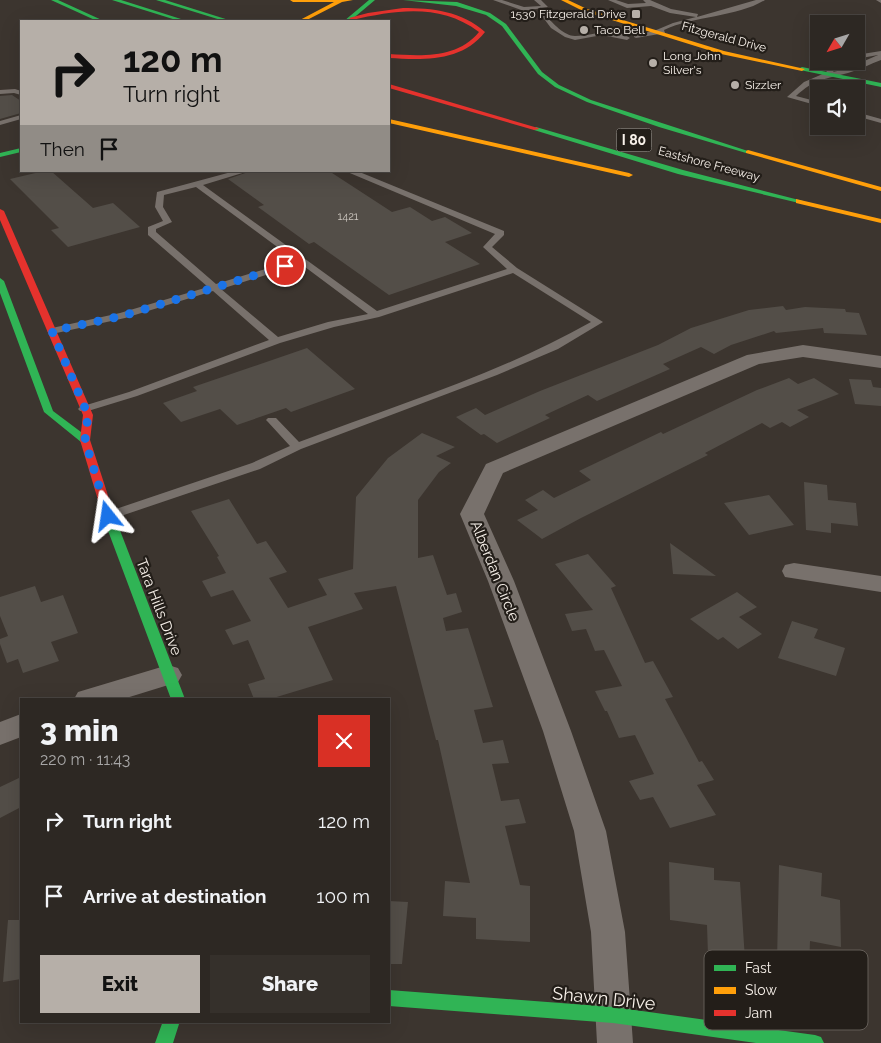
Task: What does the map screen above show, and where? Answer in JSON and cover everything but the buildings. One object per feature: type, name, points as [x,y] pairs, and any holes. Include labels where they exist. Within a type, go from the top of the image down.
[{"type":"main road","points":[[54,0],[99,20]]},
{"type":"main road","points":[[115,0],[182,20]]},
{"type":"main road","points":[[159,0],[226,20]]},
{"type":"main road","points":[[293,0],[350,0]]},
{"type":"main road","points":[[303,20],[340,0]]},
{"type":"main road","points":[[350,20],[372,0]]},
{"type":"main road","points":[[406,0],[457,4],[488,14],[504,25],[540,73],[557,86],[590,101],[661,126],[881,189]]},
{"type":"main road","name":"Fitzgerald Drive","points":[[564,0],[585,10],[881,85]]},
{"type":"main road","name":"Fitzgerald Drive","points":[[588,0],[723,54],[833,70]]},
{"type":"main road","points":[[350,20],[397,10],[441,12],[462,16],[476,23],[482,32],[481,37],[475,43],[452,52],[390,56]]},
{"type":"main road","points":[[198,12],[235,20]]},
{"type":"main road","name":"Fitzgerald Drive","points":[[861,70],[881,76]]},
{"type":"main road","name":"Eastshore Freeway","points":[[390,86],[681,172],[881,221]]},
{"type":"main road","points":[[390,121],[644,178]]},
{"type":"main road","points":[[0,146],[20,141]]},
{"type":"main road","points":[[0,155],[20,150]]},
{"type":"main road","points":[[776,208],[804,214],[865,218]]},
{"type":"main road","name":"Tara Hills Drive","points":[[0,211],[88,415],[85,440],[108,516],[173,687]]},
{"type":"main road","points":[[0,281],[48,412],[85,440]]},
{"type":"main road","name":"Shawn Drive","points":[[390,998],[614,1029],[815,1043]]},
{"type":"main road","points":[[164,1043],[171,1023]]},
{"type":"street","name":"Alberdan Circle","points":[[614,1029],[608,932],[590,831],[501,581],[472,514],[494,469],[754,359],[803,351],[881,362]]},
{"type":"street","points":[[794,571],[881,584]]},
{"type":"street","points":[[95,698],[173,687]]},
{"type":"street","points":[[0,734],[20,725]]},
{"type":"lane","points":[[496,0],[524,9],[545,7],[537,0]]},
{"type":"lane","points":[[611,0],[627,6],[648,2],[677,13],[709,16]]},
{"type":"lane","points":[[666,30],[692,18],[709,16],[762,0]]},
{"type":"lane","points":[[636,36],[706,21],[709,16]]},
{"type":"lane","points":[[544,17],[553,27],[566,36],[575,38],[602,33],[627,38]]},
{"type":"lane","points":[[865,54],[881,54]]},
{"type":"lane","points":[[865,62],[879,58],[881,54]]},
{"type":"lane","points":[[813,80],[830,71]]},
{"type":"lane","points":[[810,82],[791,97],[810,102]]},
{"type":"lane","points":[[0,92],[20,93]]},
{"type":"lane","points":[[0,122],[20,117]]},
{"type":"lane","points":[[865,117],[881,121]]},
{"type":"lane","points":[[242,172],[160,194],[159,207],[168,222],[152,227],[150,233],[276,341]]},
{"type":"lane","points":[[108,516],[256,466],[297,447],[492,373],[554,347],[598,322],[514,270],[487,247],[501,233],[351,172]]},
{"type":"lane","points":[[197,184],[376,315]]},
{"type":"lane","points":[[52,331],[122,316],[302,261]]},
{"type":"lane","points":[[84,409],[133,394],[276,341],[332,324],[376,315],[514,270]]},
{"type":"lane","points":[[272,420],[297,447]]},
{"type":"traffic: fast","points":[[54,0],[99,20]]},
{"type":"traffic: fast","points":[[115,0],[178,19]]},
{"type":"traffic: fast","points":[[159,0],[226,20]]},
{"type":"traffic: fast","points":[[348,20],[372,0]]},
{"type":"traffic: fast","points":[[406,0],[457,4],[488,14],[504,25],[540,73],[557,86],[589,101],[661,126],[748,152]]},
{"type":"traffic: fast","points":[[802,69],[881,85]]},
{"type":"traffic: fast","points":[[536,129],[681,172],[799,201]]},
{"type":"traffic: fast","points":[[0,155],[20,150]]},
{"type":"traffic: fast","points":[[0,281],[49,412],[85,440]]},
{"type":"traffic: fast","points":[[110,520],[178,698]]},
{"type":"traffic: fast","points":[[390,998],[613,1015],[704,1028]]},
{"type":"traffic: fast","points":[[164,1043],[171,1023]]},
{"type":"traffic: fast","points":[[721,1030],[815,1043]]},
{"type":"traffic: slow","points":[[293,0],[350,0]]},
{"type":"traffic: slow","points":[[303,20],[341,0]]},
{"type":"traffic: slow","points":[[564,0],[585,10],[723,53],[802,69]]},
{"type":"traffic: slow","points":[[390,121],[629,175]]},
{"type":"traffic: slow","points":[[748,152],[881,189]]},
{"type":"traffic: slow","points":[[799,201],[881,221]]},
{"type":"traffic: jam","points":[[352,18],[403,10],[437,11],[453,15],[468,22],[482,32],[474,41],[453,53],[427,57],[390,56]]},
{"type":"traffic: jam","points":[[390,86],[536,129]]},
{"type":"traffic: jam","points":[[0,211],[88,415],[85,440],[110,520]]},
{"type":"place","name":"1530 Fitzgerald Drive","points":[[636,14]]},
{"type":"place","name":"Taco Bell","points":[[584,30]]},
{"type":"place","name":"Long John Silver's","points":[[653,63]]},
{"type":"place","name":"Sizzler","points":[[735,85]]},
{"type":"route","points":[[108,516],[98,476],[85,440],[88,415],[52,331],[122,316],[285,266]]}]
